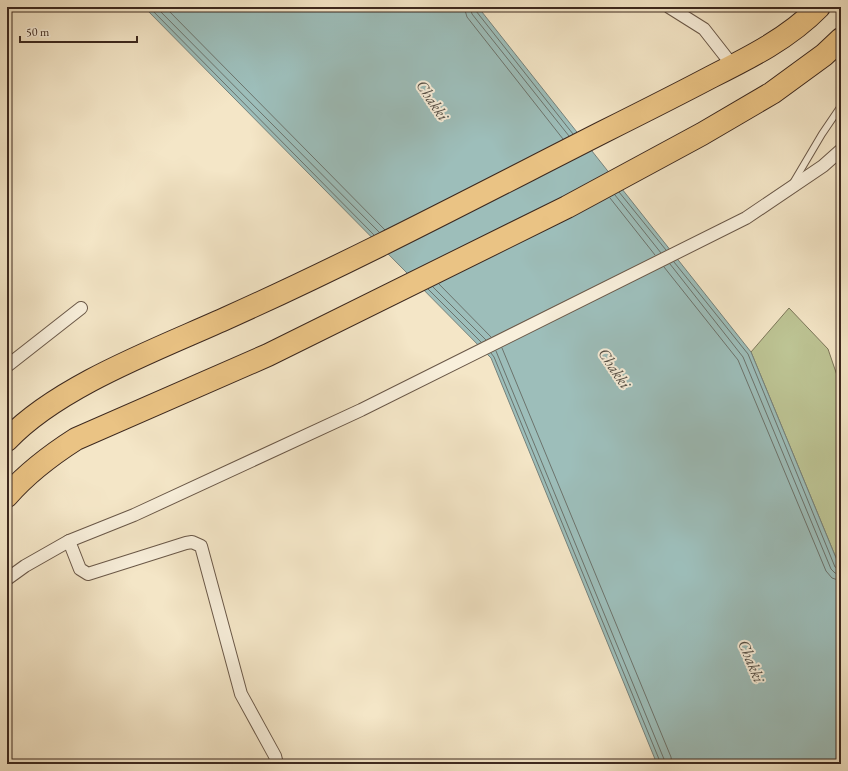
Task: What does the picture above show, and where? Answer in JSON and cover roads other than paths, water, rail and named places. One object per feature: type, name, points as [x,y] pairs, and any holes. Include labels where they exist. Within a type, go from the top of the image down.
[{"type":"highway","points":[[8,438],[58,400],[107,372],[259,304],[396,239],[733,66],[776,42],[819,7]]},
{"type":"highway","points":[[7,496],[30,472],[50,456],[76,439],[125,416],[268,355],[567,206],[702,134],[772,93],[800,74],[841,39]]},
{"type":"street","points":[[669,7],[704,29],[733,66]]},
{"type":"street","points":[[7,579],[25,566],[69,541],[134,515],[362,410],[746,218],[823,166],[841,150]]},
{"type":"street","points":[[7,366],[81,308]]},
{"type":"street","points":[[69,541],[80,569],[88,574],[186,543],[192,542],[201,546],[241,694],[275,756],[277,764]]},
{"type":"lane","points":[[788,191],[822,134],[841,106]]},
{"type":"water","name":"Chakki","points":[[144,7],[478,7],[751,352],[841,570],[841,764],[657,764],[491,358]]}]
